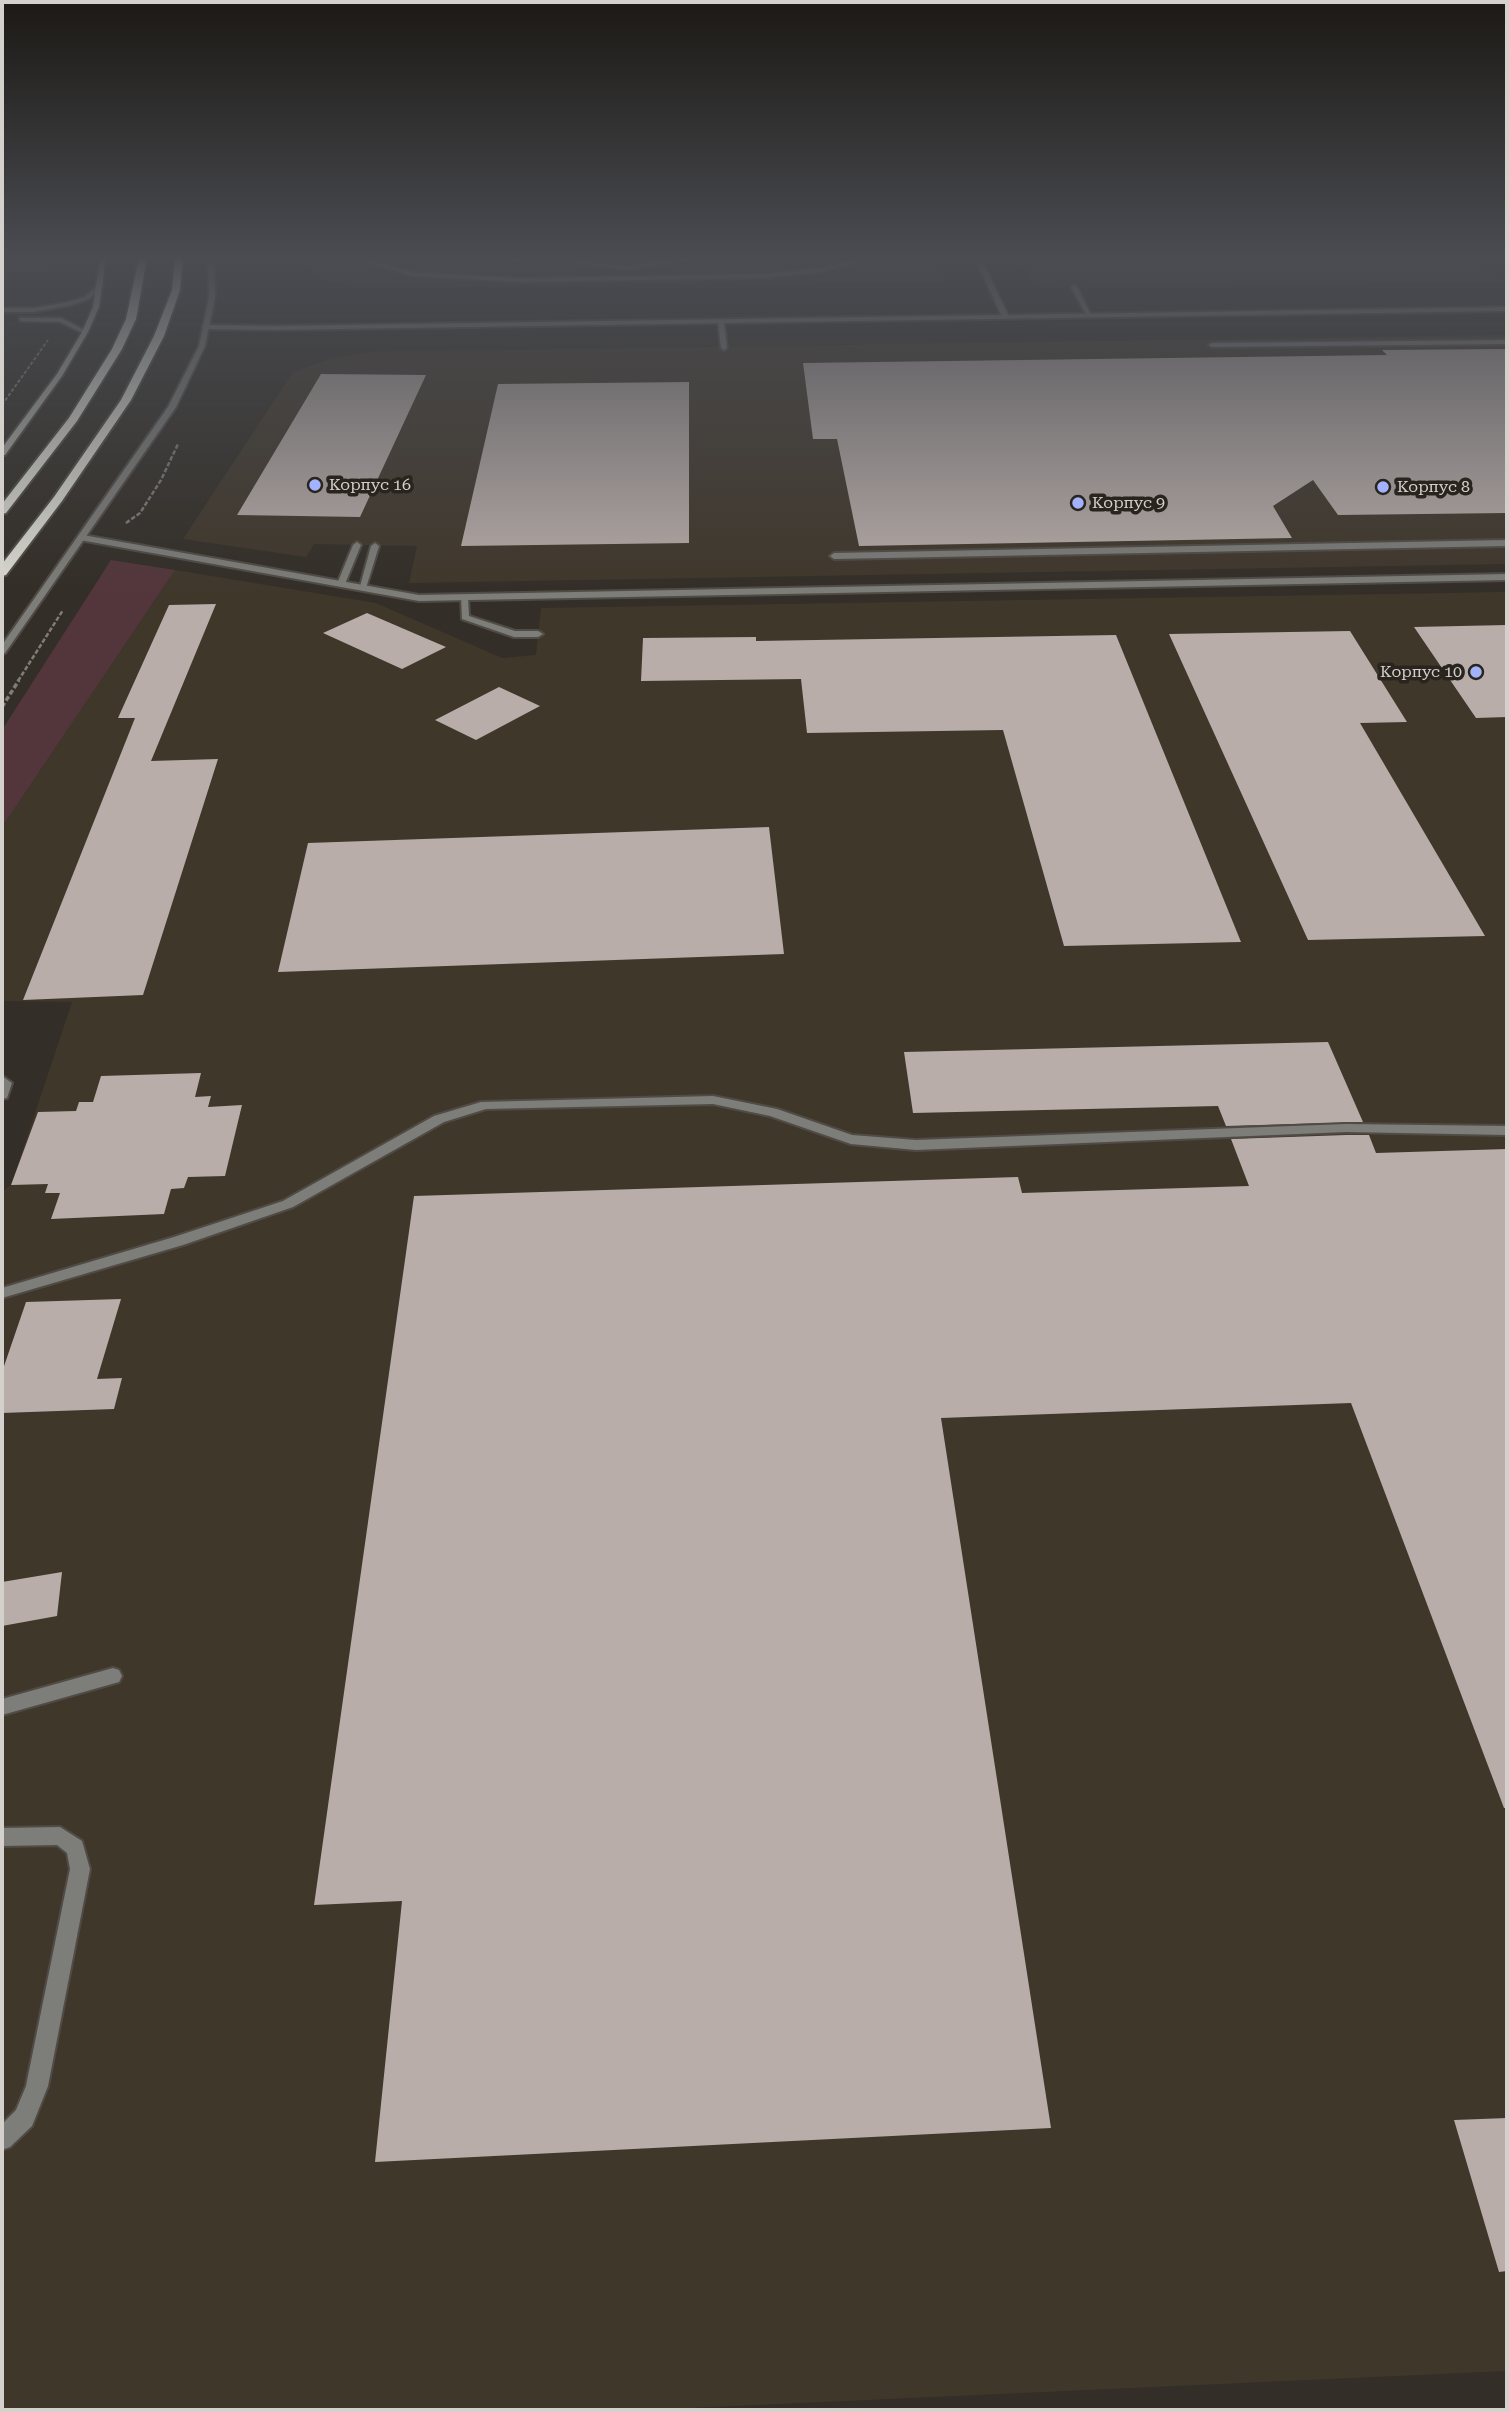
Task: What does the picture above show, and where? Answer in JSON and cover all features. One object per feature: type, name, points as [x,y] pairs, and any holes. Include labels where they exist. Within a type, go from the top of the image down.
[{"type":"highway","points":[[2,511],[73,419],[103,371]]},
{"type":"highway","points":[[2,572],[58,499],[126,400],[141,371]]},
{"type":"main road","points":[[2,453],[63,371]]},
{"type":"street","points":[[2,651],[172,407],[190,371]]},
{"type":"street","points":[[83,538],[419,598],[1507,577]]},
{"type":"street","points":[[834,556],[1507,543]]},
{"type":"street","points":[[341,584],[357,545]]},
{"type":"street","points":[[362,588],[375,545]]},
{"type":"street","points":[[464,597],[465,617],[514,634],[538,634]]},
{"type":"street","points":[[2,1080],[6,1083],[2,1095]]},
{"type":"street","points":[[2,1293],[178,1241],[288,1204],[439,1119],[486,1105],[713,1100],[772,1112],[851,1139],[916,1145],[1346,1128],[1507,1131]]},
{"type":"street","points":[[2,1707],[113,1676]]},
{"type":"street","points":[[2,1837],[60,1836],[75,1848],[80,1869],[37,2086],[24,2118],[2,2139]]},
{"type":"path","points":[[2,405],[26,371]]},
{"type":"path","points":[[121,527],[140,513],[161,480],[179,440]]},
{"type":"path","points":[[154,481],[161,480]]},
{"type":"path","points":[[2,707],[64,607]]},
{"type":"shaded area","points":[[1507,371],[1507,564],[409,583],[417,546],[314,544],[306,557],[183,539],[293,372]]},
{"type":"shaded area","points":[[111,560],[175,570],[2,827],[2,730]]},
{"type":"shaded area","points":[[175,570],[376,603],[502,658],[536,655],[541,608],[1507,592],[1507,2371],[646,2410],[2,2410],[2,1192],[11,1185],[72,1002],[2,1001],[2,827]]},
{"type":"building","points":[[804,371],[1507,371],[1507,513],[1338,515],[1313,480],[1273,506],[1292,538],[859,546],[837,439],[813,439]]},
{"type":"building","points":[[321,374],[426,375],[360,517],[237,515]]},
{"type":"building","points":[[689,382],[689,543],[461,546],[498,384]]},
{"type":"building","points":[[216,604],[151,761],[218,759],[143,995],[23,1000],[135,718],[118,718],[169,605]]},
{"type":"building","points":[[367,613],[446,647],[402,669],[323,633]]},
{"type":"building","name":"Корпус 10","points":[[1507,625],[1507,717],[1476,718],[1414,627]]},
{"type":"building","points":[[1350,631],[1407,722],[1360,723],[1485,936],[1308,940],[1169,634]]},
{"type":"building","points":[[1116,635],[1241,942],[1064,946],[1003,730],[807,733],[801,679],[641,681],[643,638],[756,637],[756,641]]},
{"type":"building","points":[[499,687],[540,706],[476,740],[435,720]]},
{"type":"building","points":[[769,827],[784,954],[278,972],[308,843]]},
{"type":"building","points":[[1328,1042],[1363,1122],[1226,1126],[1218,1106],[913,1113],[904,1052]]},
{"type":"building","points":[[201,1073],[195,1097],[211,1096],[208,1107],[242,1105],[225,1176],[188,1177],[184,1188],[171,1189],[164,1214],[51,1219],[60,1193],[45,1193],[48,1184],[11,1185],[38,1112],[76,1111],[79,1102],[93,1102],[101,1076]]},
{"type":"building","points":[[1369,1135],[1376,1153],[1507,1149],[1507,1808],[1504,1808],[1351,1403],[941,1418],[1051,2128],[375,2162],[402,1901],[314,1905],[414,1196],[1018,1177],[1022,1193],[1249,1186],[1231,1139]]},
{"type":"building","points":[[121,1299],[97,1379],[122,1378],[114,1409],[2,1413],[2,1372],[26,1302]]},
{"type":"building","points":[[62,1572],[57,1616],[2,1626],[2,1582]]},
{"type":"building","points":[[1507,2118],[1507,2271],[1499,2272],[1454,2120]]},
{"type":"place","name":"Корпус 16","points":[[315,485]]},
{"type":"place","name":"Корпус 8","points":[[1383,487]]},
{"type":"place","name":"Корпус 9","points":[[1078,503]]},
{"type":"place","name":"Корпус 10","points":[[1476,672]]}]
